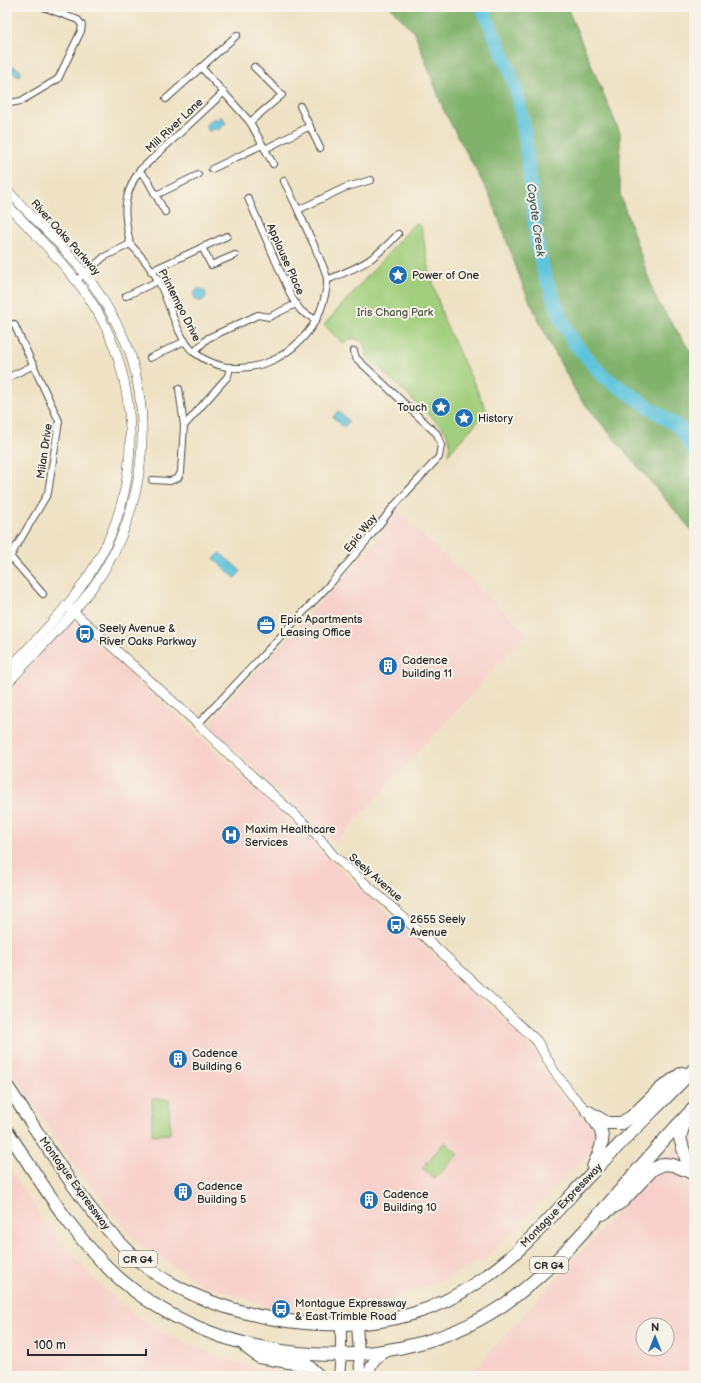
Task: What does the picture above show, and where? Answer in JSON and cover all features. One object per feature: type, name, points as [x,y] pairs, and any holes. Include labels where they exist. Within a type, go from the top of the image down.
[{"type":"highway","points":[[588,1111],[607,1123],[621,1123],[631,1117],[680,1073],[694,1067]]},
{"type":"highway","name":"Montague Expressway","points":[[7,1086],[91,1209],[108,1230],[139,1260],[161,1277],[191,1293],[243,1312],[287,1320],[341,1325],[358,1324],[410,1315],[452,1298],[480,1281],[532,1239],[588,1176],[694,1067]]},
{"type":"highway","points":[[588,1111],[598,1123],[604,1138],[603,1146],[588,1176]]},
{"type":"highway","points":[[691,1111],[682,1128],[680,1138],[692,1174]]},
{"type":"highway","name":"CR G4","points":[[7,1131],[72,1227],[91,1250],[122,1280],[144,1297],[188,1324],[241,1344],[265,1349],[341,1355],[360,1354],[391,1349],[444,1334],[493,1312],[535,1280],[590,1223],[691,1111]]},
{"type":"highway","points":[[590,1223],[623,1201],[653,1169],[664,1164],[673,1165],[692,1174]]},
{"type":"highway","points":[[241,1344],[260,1357],[307,1365],[319,1376]]},
{"type":"main road","points":[[358,1324],[362,1376]]},
{"type":"main road","points":[[339,1376],[341,1325]]},
{"type":"main road","points":[[369,1376],[370,1366],[377,1357],[391,1349]]},
{"type":"street","points":[[8,104],[21,101],[58,79],[81,31],[82,25],[78,20],[43,7]]},
{"type":"street","points":[[166,99],[237,35]]},
{"type":"street","points":[[201,67],[250,122],[272,164]]},
{"type":"street","points":[[250,122],[282,95],[254,67]]},
{"type":"street","name":"Mill River Lane","points":[[130,244],[124,217],[125,202],[131,183],[138,171],[223,92]]},
{"type":"street","points":[[300,106],[320,148]]},
{"type":"street","points":[[212,169],[310,126]]},
{"type":"street","points":[[138,171],[147,179],[165,212]]},
{"type":"street","points":[[156,195],[198,175]]},
{"type":"street","points":[[298,210],[344,188],[372,180]]},
{"type":"street","points":[[284,182],[298,210],[327,280],[366,264],[380,253],[398,234]]},
{"type":"street","name":"River Oaks Parkway","points":[[7,190],[84,274],[110,312],[129,352],[140,399],[142,444],[136,488],[124,530],[103,572],[8,676]]},
{"type":"street","name":"Applause Place","points":[[248,198],[296,304],[301,311],[316,320]]},
{"type":"street","name":"River Oaks Parkway","points":[[7,205],[76,281],[99,315],[118,357],[128,399],[130,451],[124,493],[110,536],[95,566],[69,608]]},
{"type":"street","points":[[151,271],[227,236]]},
{"type":"street","points":[[76,281],[104,257],[130,244]]},
{"type":"street","name":"Printempo Drive","points":[[130,244],[158,281],[185,340],[194,352],[212,363],[239,369],[270,362],[283,356],[300,342],[316,320],[324,299],[327,280]]},
{"type":"street","points":[[202,247],[211,265],[235,255]]},
{"type":"street","points":[[126,296],[158,281]]},
{"type":"street","points":[[194,352],[208,338],[258,315],[269,317],[296,304]]},
{"type":"street","name":"Milan Drive","points":[[9,555],[48,493],[59,421],[14,324]]},
{"type":"street","points":[[150,358],[185,340]]},
{"type":"street","name":"Epic Way","points":[[198,724],[331,583],[393,507],[439,456],[441,445],[437,434],[356,358],[354,351]]},
{"type":"street","points":[[7,378],[34,366]]},
{"type":"street","points":[[184,426],[228,376],[230,367]]},
{"type":"street","points":[[152,480],[170,481],[178,478],[181,472],[184,426],[179,389]]},
{"type":"street","points":[[9,555],[43,594]]},
{"type":"street","name":"Seely Avenue","points":[[69,608],[198,724],[239,764],[254,776],[316,834],[333,855],[537,1041],[554,1071],[572,1095],[588,1111]]},
{"type":"shaded area","points":[[397,511],[527,633],[336,843],[215,733],[212,723],[213,719],[377,540]]},
{"type":"shaded area","points":[[71,619],[303,832],[325,855],[524,1040],[538,1057],[553,1085],[565,1100],[591,1125],[600,1141],[492,1253],[449,1277],[386,1301],[319,1310],[265,1305],[202,1285],[137,1242],[74,1165],[7,1063],[7,695]]},
{"type":"shaded area","points":[[694,1128],[694,1376],[468,1376]]},
{"type":"shaded area","points":[[7,1165],[45,1223],[95,1281],[137,1317],[172,1338],[247,1366],[309,1376],[7,1376]]},
{"type":"green space","points":[[390,7],[567,7],[620,133],[620,195],[656,299],[694,357],[694,533],[578,396],[549,342],[524,289],[492,200],[444,111],[415,33]]},
{"type":"green space","name":"Iris Chang Park","points":[[415,223],[421,226],[430,273],[445,323],[487,411],[448,454],[449,440],[443,428],[367,357],[367,350],[364,342],[353,338],[342,343],[324,325]]},
{"type":"green space","points":[[152,1099],[169,1099],[170,1134],[152,1135]]},
{"type":"green space","points":[[445,1142],[458,1154],[435,1179],[422,1168]]},
{"type":"water","points":[[10,64],[21,71],[20,76],[8,71]]},
{"type":"water","points":[[221,116],[226,123],[219,130],[217,128],[210,132],[205,126],[214,118],[217,120]]},
{"type":"water","points":[[198,289],[202,289],[206,295],[202,301],[198,301],[194,297],[194,293]]},
{"type":"water","points":[[338,411],[349,421],[344,427],[333,417]]},
{"type":"water","points":[[220,553],[241,571],[235,578],[214,559]]},
{"type":"waterway","name":"Coyote Creek","points":[[482,7],[509,68],[519,101],[525,135],[537,243],[545,276],[563,323],[574,343],[603,376],[680,428],[694,451]]},
{"type":"place","name":"Power of One","points":[[398,275]]},
{"type":"place","name":"Touch","points":[[441,407]]},
{"type":"place","name":"History","points":[[464,418]]},
{"type":"place","name":"Epic Apartments Leasing Office","points":[[266,625]]},
{"type":"place","name":"Seely Avenue & River Oaks Parkway","points":[[85,634]]},
{"type":"place","name":"Cadence building 11","points":[[388,666]]},
{"type":"place","name":"Maxim Healthcare Services","points":[[231,835]]},
{"type":"place","name":"2655 Seely Avenue","points":[[396,925]]},
{"type":"place","name":"Cadence Building 6","points":[[178,1059]]},
{"type":"place","name":"Cadence Building 5","points":[[183,1192]]},
{"type":"place","name":"Cadence Building 10","points":[[369,1200]]},
{"type":"place","name":"Montague Expressway & East Trimble Road","points":[[281,1309]]}]
